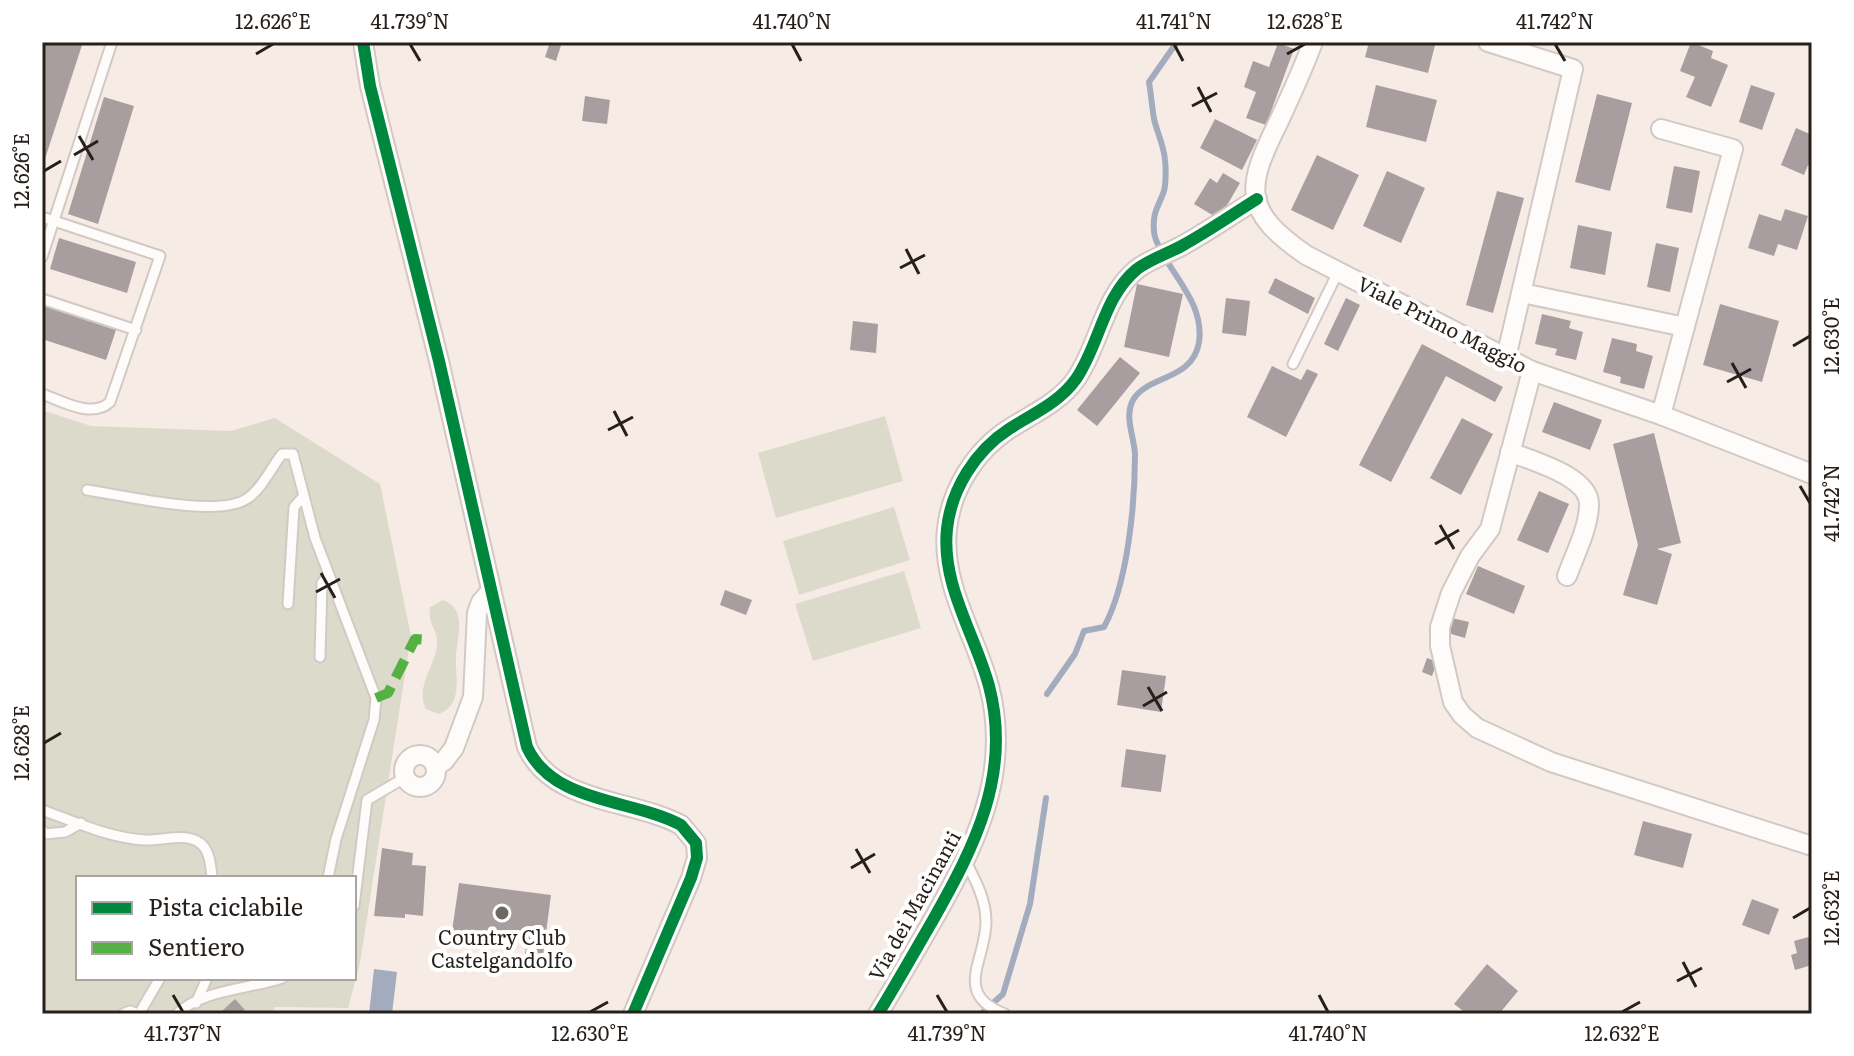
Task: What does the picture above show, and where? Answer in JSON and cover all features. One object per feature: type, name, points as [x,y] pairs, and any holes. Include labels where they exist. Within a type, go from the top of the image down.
[{"type":"street","points":[[363,42],[370,86],[439,361],[524,738],[535,761],[554,777],[576,789],[674,821],[687,830],[696,843],[697,858],[691,878],[633,1014]]},
{"type":"street","points":[[1257,199],[1254,180],[1257,166],[1301,77],[1313,42]]},
{"type":"street","points":[[1488,42],[1573,69],[1506,358]]},
{"type":"street","points":[[1661,129],[1733,149],[1661,415]]},
{"type":"street","name":"Via dei Macinanti","points":[[878,1014],[966,862],[987,804],[996,740],[994,712],[988,684],[963,618],[951,574],[946,530],[953,502],[970,468],[986,447],[1055,400],[1071,385],[1081,371],[1116,293],[1139,268],[1257,199]]},
{"type":"street","name":"Viale Primo Maggio","points":[[1257,199],[1269,223],[1280,236],[1306,255],[1532,371],[1661,415],[1812,474]]},
{"type":"street","points":[[1522,293],[1685,327]]},
{"type":"street","points":[[1532,371],[1490,529],[1470,556],[1451,593],[1440,627],[1440,646],[1453,702],[1477,728],[1551,762],[1812,846]]},
{"type":"street","points":[[1510,452],[1570,477],[1588,497],[1586,520],[1567,576]]},
{"type":"street","points":[[406,777],[418,786],[428,785],[435,777],[436,766],[454,748],[473,697],[477,613],[490,592]]},
{"type":"lane","points":[[42,257],[112,42]]},
{"type":"lane","points":[[42,217],[160,256],[116,391],[105,407],[89,410],[42,394]]},
{"type":"lane","points":[[1293,364],[1338,272]]},
{"type":"lane","points":[[42,299],[136,330]]},
{"type":"lane","points":[[87,490],[193,506],[228,508],[249,498],[282,454],[288,453],[296,459],[315,538],[373,688],[377,710],[336,839],[328,876]]},
{"type":"lane","points":[[288,604],[294,507],[303,497]]},
{"type":"lane","points":[[320,657],[322,583],[329,576]]},
{"type":"lane","points":[[356,890],[367,800],[406,777]]},
{"type":"lane","points":[[45,814],[133,839],[179,837],[196,841],[208,852],[212,876]]},
{"type":"lane","points":[[42,830],[45,834],[57,834],[81,823]]},
{"type":"lane","points":[[966,862],[985,906],[985,934],[974,978],[978,993],[986,1004],[1002,1013]]},
{"type":"lane","points":[[123,1014],[130,1011],[138,1014],[159,980]]},
{"type":"lane","points":[[196,1003],[206,980]]},
{"type":"lane","points":[[177,1014],[244,982]]},
{"type":"shaded area","points":[[42,410],[91,426],[231,431],[275,418],[380,484],[411,636],[356,978],[356,876],[76,876],[76,980],[355,980],[348,1008],[275,1007],[272,1014],[42,1014]]},
{"type":"shaded area","points":[[885,416],[903,481],[776,518],[758,453]]},
{"type":"shaded area","points":[[894,507],[910,560],[799,595],[783,541]]},
{"type":"shaded area","points":[[904,571],[921,628],[813,661],[795,604]]},
{"type":"shaded area","points":[[443,600],[451,604],[458,617],[457,682],[452,705],[438,714],[426,709],[423,692],[437,645],[430,607]]},
{"type":"water","points":[[374,969],[397,972],[392,1014],[369,1014]]},
{"type":"building","points":[[42,42],[83,42],[43,165],[42,165]]},
{"type":"building","points":[[550,42],[562,42],[556,61],[545,57]]},
{"type":"building","points":[[1369,42],[1422,42],[1435,45],[1428,73],[1365,57]]},
{"type":"building","points":[[1691,42],[1713,51],[1711,58],[1728,65],[1711,107],[1686,97],[1695,77],[1680,71]]},
{"type":"building","points":[[1278,43],[1294,49],[1266,125],[1246,118],[1256,92],[1244,87],[1253,61],[1269,67]]},
{"type":"building","points":[[1376,85],[1437,100],[1426,142],[1366,127]]},
{"type":"building","points":[[1751,85],[1775,93],[1762,130],[1739,122]]},
{"type":"building","points":[[1597,94],[1632,103],[1610,191],[1575,182]]},
{"type":"building","points":[[585,96],[610,100],[607,124],[582,121]]},
{"type":"building","points":[[104,97],[134,106],[98,224],[68,214]]},
{"type":"building","points":[[1215,119],[1257,140],[1242,170],[1200,148]]},
{"type":"building","points":[[1796,128],[1812,135],[1812,167],[1808,165],[1804,175],[1781,165]]},
{"type":"building","points":[[1317,155],[1359,175],[1333,230],[1291,210]]},
{"type":"building","points":[[1674,166],[1700,171],[1692,213],[1666,208]]},
{"type":"building","points":[[1387,171],[1425,188],[1401,243],[1363,226]]},
{"type":"building","points":[[1223,173],[1240,183],[1219,219],[1194,204],[1210,178],[1217,183]]},
{"type":"building","points":[[1497,191],[1524,198],[1493,313],[1466,305]]},
{"type":"building","points":[[1785,209],[1808,216],[1797,250],[1778,244],[1774,256],[1748,248],[1759,214],[1781,221]]},
{"type":"building","points":[[1578,225],[1612,232],[1605,275],[1570,268]]},
{"type":"building","points":[[59,238],[136,262],[127,293],[50,269]]},
{"type":"building","points":[[1656,243],[1679,248],[1670,292],[1647,287]]},
{"type":"building","points":[[1275,278],[1315,298],[1308,314],[1268,293]]},
{"type":"building","points":[[1137,284],[1183,294],[1169,357],[1124,347]]},
{"type":"building","points":[[1226,298],[1250,301],[1246,336],[1222,333]]},
{"type":"building","points":[[1346,298],[1360,305],[1338,351],[1324,344]]},
{"type":"building","points":[[1720,304],[1779,321],[1762,382],[1703,365]]},
{"type":"building","points":[[42,305],[116,330],[106,360],[42,339]]},
{"type":"building","points":[[1542,314],[1571,321],[1569,328],[1583,332],[1576,360],[1555,355],[1557,349],[1535,344]]},
{"type":"building","points":[[853,321],[878,324],[876,353],[850,350]]},
{"type":"building","points":[[1612,338],[1637,344],[1636,351],[1653,356],[1644,389],[1620,383],[1621,377],[1603,372]]},
{"type":"building","points":[[1422,344],[1503,387],[1495,402],[1446,376],[1391,482],[1359,465]]},
{"type":"building","points":[[1120,357],[1140,373],[1097,426],[1077,410]]},
{"type":"building","points":[[1272,366],[1301,380],[1307,369],[1318,374],[1286,437],[1247,417]]},
{"type":"building","points":[[1554,402],[1602,420],[1590,450],[1542,432]]},
{"type":"building","points":[[1462,418],[1493,434],[1461,495],[1430,478]]},
{"type":"building","points":[[1654,433],[1681,543],[1657,549],[1672,554],[1657,605],[1623,595],[1638,545],[1613,444]]},
{"type":"building","points":[[1539,491],[1569,504],[1548,553],[1517,540]]},
{"type":"building","points":[[1478,566],[1525,586],[1514,614],[1466,594]]},
{"type":"building","points":[[725,590],[752,600],[746,615],[720,605]]},
{"type":"building","points":[[1452,618],[1469,622],[1465,638],[1448,633]]},
{"type":"building","points":[[1427,658],[1437,662],[1432,676],[1422,672]]},
{"type":"building","points":[[1122,670],[1166,676],[1161,712],[1117,705]]},
{"type":"building","points":[[1126,749],[1166,755],[1161,792],[1121,787]]},
{"type":"building","points":[[1643,821],[1692,834],[1683,868],[1634,855]]},
{"type":"building","points":[[382,848],[413,853],[412,865],[426,866],[423,916],[374,916]]},
{"type":"building","name":"Country Club Castelgandolfo","points":[[459,883],[551,895],[542,963],[524,960],[527,941],[452,931]]},
{"type":"building","points":[[1752,899],[1779,909],[1769,935],[1742,925]]},
{"type":"building","points":[[1812,936],[1812,965],[1795,970],[1791,955],[1797,953],[1794,941]]},
{"type":"building","points":[[1487,964],[1518,991],[1499,1014],[1467,1014],[1454,1004]]},
{"type":"building","points":[[235,999],[245,1010],[241,1014],[222,1011]]},
{"type":"waterway","points":[[1047,694],[1075,654],[1084,631],[1104,627],[1119,588],[1134,496],[1135,454],[1130,406],[1148,386],[1188,364],[1199,342],[1200,329],[1194,306],[1158,246],[1154,231],[1155,214],[1165,188],[1166,167],[1149,82],[1177,42]]},
{"type":"waterway","points":[[981,1014],[1003,994],[1030,904],[1046,798]]},
{"type":"marked path","points":[[376,698],[388,693],[415,639],[426,640]]},
{"type":"cycle path","points":[[363,42],[370,86],[439,361],[527,747],[539,766],[555,780],[596,798],[681,825],[696,843],[697,858],[691,878],[633,1014]]},
{"type":"cycle path","points":[[878,1014],[963,864],[985,808],[992,779],[996,749],[995,718],[989,686],[949,570],[947,529],[959,486],[986,448],[1053,401],[1076,379],[1116,293],[1137,269],[1194,239],[1257,199]]},
{"type":"place","name":"Country Club Castelgandolfo","points":[[502,913]]}]
